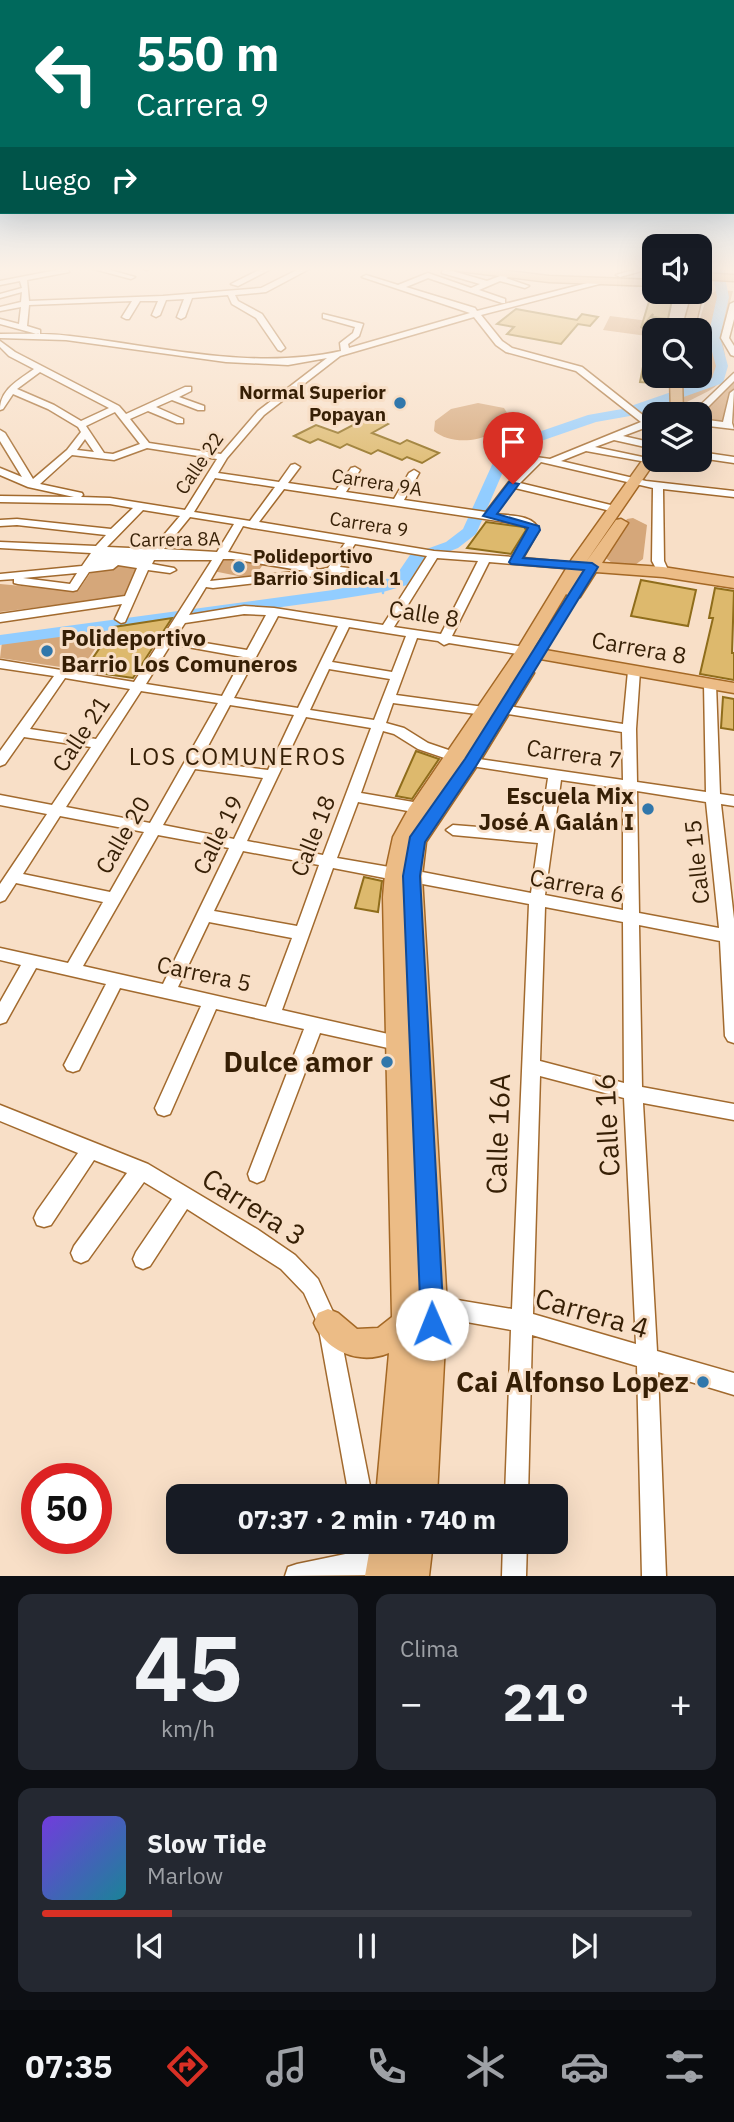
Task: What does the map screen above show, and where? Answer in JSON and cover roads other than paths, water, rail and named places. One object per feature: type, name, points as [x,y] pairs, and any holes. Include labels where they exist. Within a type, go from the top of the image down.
[{"type":"main road","points":[[584,566],[646,484],[650,472]]},
{"type":"main road","points":[[423,1484],[447,1308],[403,875],[416,841],[461,760],[584,566],[615,509],[646,484]]},
{"type":"main road","name":"Carrera 9","points":[[584,566],[663,572],[734,583]]},
{"type":"main road","name":"Carrera 8","points":[[530,652],[734,688]]},
{"type":"main road","points":[[393,1484],[406,1322],[397,1043],[403,837],[419,808],[461,760]]},
{"type":"main road","points":[[328,1324],[345,1340],[368,1346],[390,1339],[406,1322]]},
{"type":"street","points":[[93,342],[252,362],[288,362],[342,353],[380,342]]},
{"type":"street","points":[[277,342],[281,348]]},
{"type":"street","name":"Calle 22","points":[[121,619],[144,566],[188,513],[223,457],[261,413],[342,353],[346,342]]},
{"type":"street","points":[[498,342],[509,350],[579,369],[624,404],[642,410]]},
{"type":"street","points":[[0,343],[12,354],[116,408],[146,445]]},
{"type":"street","points":[[1,404],[11,390],[39,369]]},
{"type":"street","points":[[707,402],[734,376]]},
{"type":"street","points":[[123,419],[188,389]]},
{"type":"street","points":[[11,390],[51,407],[83,428],[100,454]]},
{"type":"street","points":[[712,424],[730,426],[734,393]]},
{"type":"street","points":[[172,397],[201,408]]},
{"type":"street","points":[[32,485],[70,452],[83,428],[116,408]]},
{"type":"street","points":[[150,408],[180,421]]},
{"type":"street","points":[[552,461],[642,423]]},
{"type":"street","points":[[0,433],[32,485]]},
{"type":"street","points":[[612,436],[642,449]]},
{"type":"street","points":[[70,452],[114,457],[146,445],[223,457]]},
{"type":"street","points":[[585,448],[642,454]]},
{"type":"street","points":[[712,457],[734,460]]},
{"type":"street","points":[[486,515],[539,459],[646,484],[734,492]]},
{"type":"street","points":[[253,525],[295,467]]},
{"type":"street","points":[[339,494],[355,470]]},
{"type":"street","points":[[0,471],[32,485],[110,501]]},
{"type":"street","points":[[397,503],[414,472]]},
{"type":"street","name":"Carrera 9A","points":[[214,475],[486,515],[533,526],[534,530],[515,562]]},
{"type":"street","points":[[513,484],[615,509]]},
{"type":"street","points":[[646,484],[658,561],[663,572]]},
{"type":"street","name":"Carrera 9","points":[[0,499],[110,501],[433,554],[584,566]]},
{"type":"street","points":[[0,578],[73,588],[91,558],[112,532],[141,506]]},
{"type":"street","points":[[0,523],[17,522],[112,532]]},
{"type":"street","name":"Calle 21","points":[[0,895],[203,583],[227,555],[240,523]]},
{"type":"street","points":[[0,578],[227,555],[338,571],[352,541]]},
{"type":"street","name":"Carrera 8A","points":[[0,545],[227,555]]},
{"type":"street","points":[[386,631],[433,554]]},
{"type":"street","name":"Carrera 8A","points":[[91,558],[227,555]]},
{"type":"street","name":"Carrera 8A","points":[[91,558],[170,570]]},
{"type":"street","points":[[444,641],[485,559]]},
{"type":"street","name":"Carrera 8A","points":[[203,583],[213,586],[338,571]]},
{"type":"street","points":[[0,618],[131,599]]},
{"type":"street","name":"Calle 8","points":[[183,614],[244,610],[274,612],[444,641],[530,652]]},
{"type":"street","name":"Calle 20","points":[[72,971],[191,764],[274,612]]},
{"type":"street","name":"Calle 19","points":[[169,991],[345,623]]},
{"type":"street","name":"Calle 18","points":[[272,1014],[412,635]]},
{"type":"street","points":[[168,640],[250,654]]},
{"type":"street","name":"Carrera 7","points":[[0,664],[379,725],[399,731],[423,746],[461,760],[734,801]]},
{"type":"street","points":[[325,665],[396,676]]},
{"type":"street","name":"Calle 16","points":[[634,671],[629,729],[629,919],[633,1093],[647,1357],[654,1576]]},
{"type":"street","points":[[0,761],[62,674]]},
{"type":"street","name":"Calle 15","points":[[710,684],[713,798],[731,937],[734,1036]]},
{"type":"street","points":[[389,698],[629,729]]},
{"type":"street","points":[[20,732],[99,744]]},
{"type":"street","points":[[191,764],[272,775]]},
{"type":"street","name":"Calle 16A","points":[[516,1484],[537,901],[555,775]]},
{"type":"street","points":[[353,796],[419,808]]},
{"type":"street","name":"Carrera 6","points":[[0,800],[731,937]]},
{"type":"street","points":[[453,830],[545,838]]},
{"type":"street","points":[[12,877],[113,898]]},
{"type":"street","points":[[204,915],[300,933]]},
{"type":"street","name":"Carrera 5","points":[[0,954],[397,1043]]},
{"type":"street","points":[[0,1017],[31,962]]},
{"type":"street","points":[[73,1065],[116,980]]},
{"type":"street","points":[[164,1108],[211,1002]]},
{"type":"street","points":[[257,1174],[315,1024]]},
{"type":"street","points":[[530,1066],[633,1093],[734,1112]]},
{"type":"street","name":"Carrera 3","points":[[0,1113],[141,1170],[288,1262],[311,1286],[328,1324],[359,1484]]},
{"type":"street","points":[[44,1218],[91,1149]]},
{"type":"street","points":[[80,1253],[141,1170]]},
{"type":"street","points":[[143,1259],[184,1197]]},
{"type":"street","name":"Carrera 4","points":[[447,1308],[521,1321],[734,1384]]},
{"type":"street","points":[[514,1576],[515,1554]]},
{"type":"street","points":[[297,1576],[355,1564],[404,1562]]},
{"type":"waterway","points":[[0,640],[333,595],[383,587],[401,581],[416,559],[452,545],[470,531],[506,448],[593,418],[625,413],[718,380],[722,366],[715,342]]},
{"type":"waterway","points":[[383,587],[383,593]]},
{"type":"place","name":"Normal Superior Popayan","points":[[400,403]]},
{"type":"place","name":"Polideportivo Barrio Sindical 1","points":[[239,567]]},
{"type":"place","name":"Polideportivo Barrio Los Comuneros","points":[[47,651]]},
{"type":"place","name":"Escuela Mix José A Galán I","points":[[648,809]]},
{"type":"place","name":"Dulce amor","points":[[387,1062]]},
{"type":"place","name":"Cai Alfonso Lopez","points":[[703,1382]]},
{"type":"district","name":"LOS COMUNEROS","points":[[238,757]]}]
